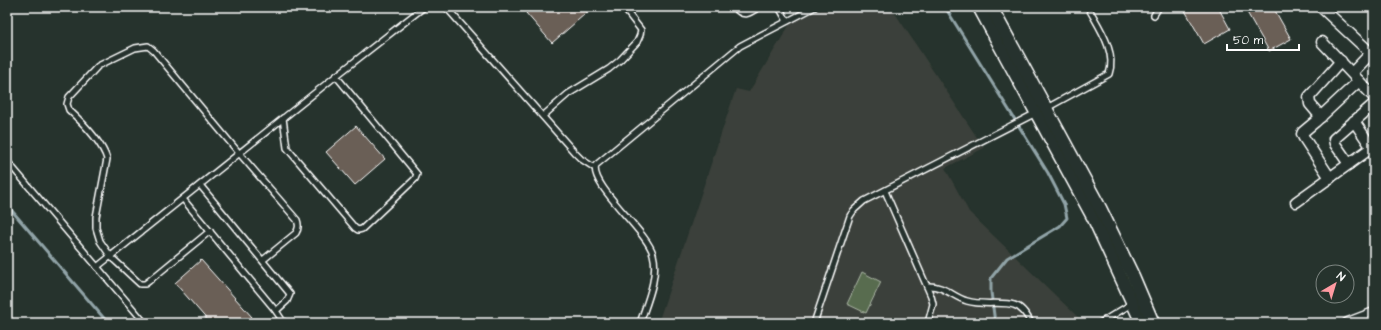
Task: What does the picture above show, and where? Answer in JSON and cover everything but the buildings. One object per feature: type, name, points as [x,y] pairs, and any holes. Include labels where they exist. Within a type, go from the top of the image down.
[{"type":"street","points":[[978,7],[1138,300],[1153,323]]},
{"type":"street","points":[[991,7],[1036,113]]},
{"type":"street","points":[[1321,8],[1372,55],[1352,73]]},
{"type":"street","points":[[1322,42],[1374,98],[1354,121],[1334,139],[1335,144],[1349,164]]},
{"type":"street","points":[[1321,117],[1310,104],[1308,97],[1340,61]]},
{"type":"street","points":[[1330,178],[1302,134],[1305,129],[1321,117],[1359,81]]},
{"type":"street","points":[[1296,202],[1373,147],[1354,121]]},
{"type":"street","points":[[1138,300],[1142,323]]},
{"type":"street","points":[[1348,323],[1374,313]]},
{"type":"lane","points":[[97,267],[424,7]]},
{"type":"lane","points":[[446,7],[581,159],[595,168]]},
{"type":"lane","points":[[543,116],[568,94],[609,69],[620,60],[636,42],[641,30],[623,7]]},
{"type":"lane","points":[[734,7],[739,13],[744,14],[760,7]]},
{"type":"lane","points":[[779,7],[787,21]]},
{"type":"lane","points":[[640,323],[650,292],[653,277],[654,255],[648,242],[598,179],[595,173],[595,168],[600,161],[740,46],[815,7]]},
{"type":"lane","points":[[814,323],[850,216],[859,205],[1110,74],[1109,49],[1106,40],[1088,7]]},
{"type":"lane","points":[[1154,15],[1159,7]]},
{"type":"lane","points":[[210,232],[146,284],[140,284],[135,281],[111,257],[100,241],[96,228],[96,217],[107,159],[100,144],[69,110],[67,104],[69,97],[98,66],[135,48],[148,46],[154,51],[297,220],[299,229],[296,233],[263,260]]},
{"type":"lane","points":[[283,118],[287,148],[355,228],[362,230],[415,179],[417,174],[336,76]]},
{"type":"lane","points":[[7,161],[145,323]]},
{"type":"lane","points":[[200,185],[290,294],[287,301],[276,311]]},
{"type":"lane","points":[[885,191],[927,286],[933,304],[928,323]]},
{"type":"lane","points":[[183,199],[276,311],[284,323]]},
{"type":"lane","points":[[927,286],[938,286],[966,301],[987,304],[1016,305],[1031,323]]},
{"type":"lane","points":[[1100,323],[1138,300]]},
{"type":"shaded area","points":[[826,7],[891,7],[984,148],[945,168],[969,212],[1084,323],[658,323],[736,89],[749,92],[790,24]]},
{"type":"green space","points":[[862,272],[881,282],[866,313],[847,304]]},
{"type":"waterway","points":[[945,7],[1048,173],[1064,204],[1067,218],[1060,226],[1007,258],[991,278],[991,292],[995,323]]},
{"type":"waterway","points":[[7,205],[108,323]]}]
